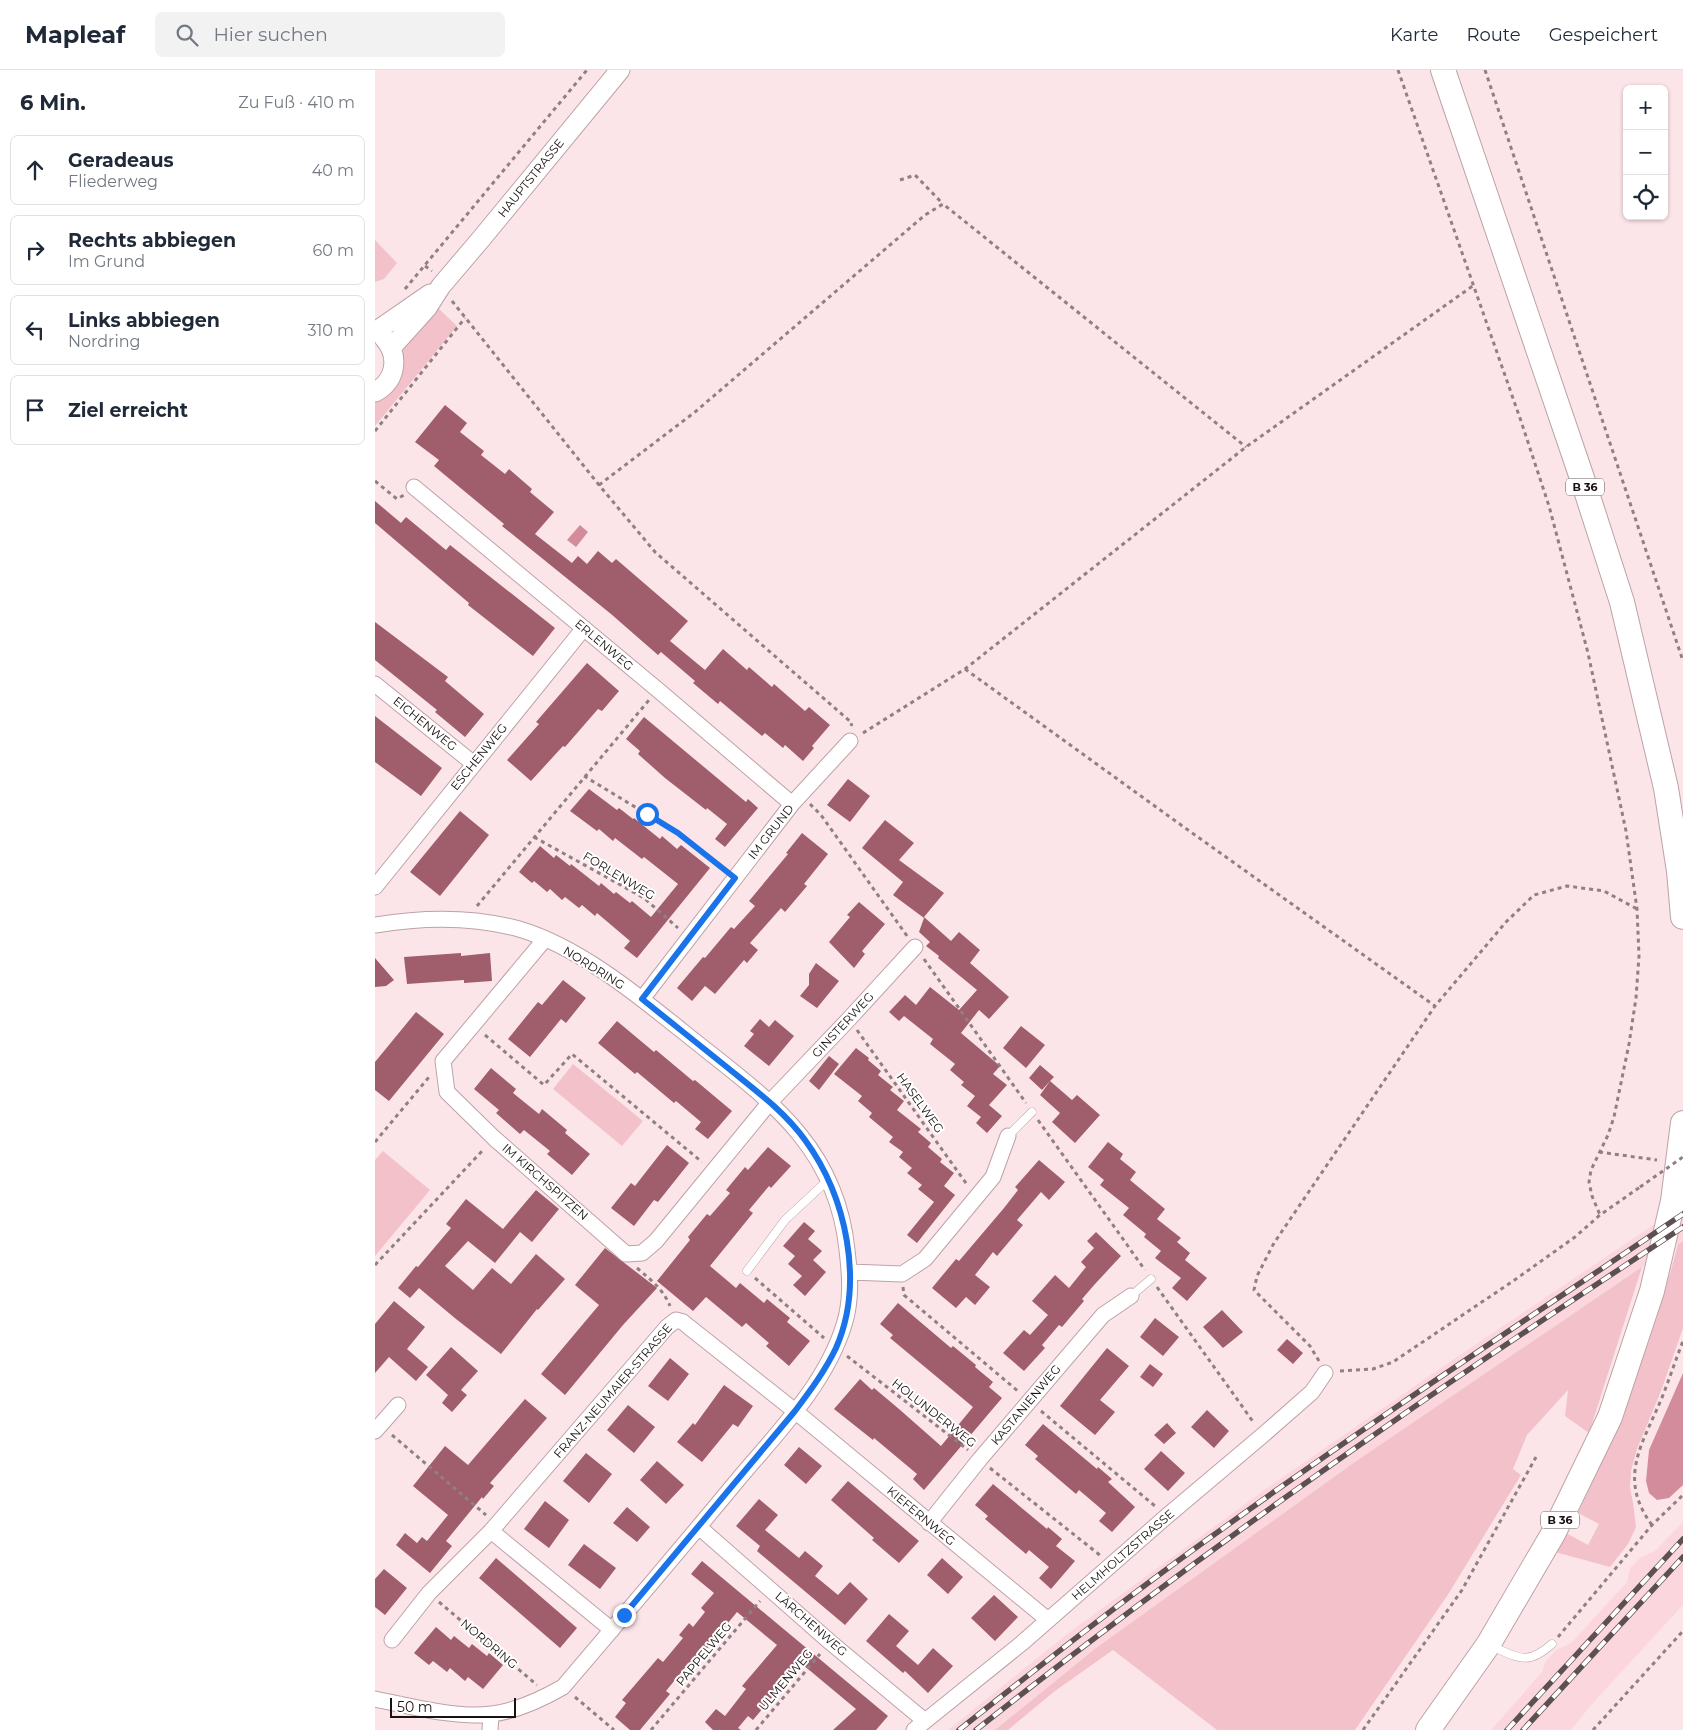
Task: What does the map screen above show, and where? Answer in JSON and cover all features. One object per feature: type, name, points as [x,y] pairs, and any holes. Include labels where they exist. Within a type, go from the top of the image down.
[{"type":"main road","name":"B 36","points":[[1443,70],[1579,468],[1622,602],[1666,788],[1679,871],[1683,916]]},
{"type":"main road","name":"B 36","points":[[1428,1730],[1488,1645],[1553,1534],[1610,1417],[1653,1291],[1673,1201],[1683,1123]]},
{"type":"street","name":"HAUPTSTRASSE","points":[[441,286],[375,332],[385,339],[391,348],[427,308],[441,286],[620,70]]},
{"type":"street","points":[[375,392],[383,388],[391,376],[395,362],[391,348]]},
{"type":"street","name":"ERLENWEG","points":[[414,487],[792,804]]},
{"type":"street","name":"ESCHENWEG","points":[[375,887],[584,628]]},
{"type":"street","name":"EICHENWEG","points":[[375,684],[474,764]]},
{"type":"street","name":"IM GRUND","points":[[642,999],[792,804],[850,741]]},
{"type":"street","name":"NORDRING","points":[[375,925],[439,918],[494,923],[522,930],[587,961],[642,999],[770,1102],[805,1139],[835,1194],[845,1229],[850,1294],[847,1313],[836,1348],[816,1382],[795,1411],[563,1687],[527,1704],[491,1714],[462,1714],[435,1711],[375,1699]]},
{"type":"street","points":[[443,1061],[545,940]]},
{"type":"street","name":"GINSTERWEG","points":[[770,1102],[915,947]]},
{"type":"street","name":"IM KIRCHSPITZEN","points":[[443,1061],[447,1092],[494,1138],[626,1254]]},
{"type":"street","points":[[626,1254],[642,1253],[656,1241],[770,1102]]},
{"type":"street","points":[[849,1272],[902,1274],[925,1259],[993,1177],[1008,1136]]},
{"type":"street","name":"KASTANIENWEG","points":[[929,1523],[980,1459],[1103,1315],[1131,1296]]},
{"type":"street","name":"FRANZ-NEUMAIER-STRASSE","points":[[392,1640],[429,1593],[491,1531],[667,1327],[676,1320],[689,1326],[795,1411]]},
{"type":"street","name":"HELMHOLTZSTRASSE","points":[[920,1725],[1112,1566],[1311,1392],[1325,1373]]},
{"type":"street","points":[[378,1428],[398,1405]]},
{"type":"street","name":"KIEFERNWEG","points":[[795,1411],[1048,1620]]},
{"type":"street","name":"LÄRCHENWEG","points":[[699,1527],[830,1642],[920,1725]]},
{"type":"street","points":[[491,1531],[612,1630]]},
{"type":"street","points":[[490,1730],[491,1714]]},
{"type":"lane","points":[[1008,1136],[1032,1112]]},
{"type":"lane","points":[[747,1271],[785,1220],[828,1180]]},
{"type":"lane","points":[[1131,1296],[1151,1280]]},
{"type":"lane","points":[[1488,1645],[1520,1659],[1534,1657],[1552,1644]]},
{"type":"path","points":[[425,266],[587,70]]},
{"type":"path","points":[[1397,70],[1521,421],[1549,506],[1588,653],[1625,831],[1637,909],[1639,956],[1636,998],[1629,1044],[1613,1117],[1591,1170],[1589,1182],[1592,1196],[1600,1215]]},
{"type":"path","points":[[1485,70],[1683,661]]},
{"type":"path","points":[[900,180],[915,175],[943,204],[1246,447]]},
{"type":"path","points":[[599,485],[695,412],[925,215],[943,204]]},
{"type":"path","points":[[850,741],[965,669],[1246,447],[1473,285]]},
{"type":"path","points":[[454,302],[599,485],[655,552],[852,723],[850,741]]},
{"type":"path","points":[[375,432],[465,318]]},
{"type":"path","points":[[375,481],[397,499],[414,487]]},
{"type":"path","points":[[965,669],[1181,826],[1435,1006]]},
{"type":"path","points":[[466,920],[584,776],[658,690]]},
{"type":"path","points":[[584,776],[678,833],[735,878]]},
{"type":"path","name":"FORLENWEG","points":[[534,837],[644,898],[690,938]]},
{"type":"path","points":[[1637,909],[1604,891],[1567,886],[1534,895],[1506,922],[1435,1006],[1274,1243],[1257,1276],[1254,1290],[1310,1346],[1325,1373],[1373,1368],[1393,1362],[1516,1279],[1575,1237],[1600,1215],[1683,1157]]},
{"type":"path","name":"HASELWEG","points":[[849,1019],[976,1196]]},
{"type":"path","points":[[473,1025],[544,1085],[572,1054],[713,1172]]},
{"type":"path","points":[[375,1142],[443,1061]]},
{"type":"path","points":[[375,1265],[494,1138]]},
{"type":"path","points":[[1599,1152],[1657,1160]]},
{"type":"path","points":[[626,1254],[633,1264],[657,1284],[666,1295],[676,1320]]},
{"type":"path","name":"HOLUNDERWEG","points":[[747,1271],[836,1348],[980,1459],[1112,1566]]},
{"type":"path","points":[[1652,1525],[1637,1501],[1635,1467],[1640,1449],[1683,1341]]},
{"type":"path","points":[[378,1428],[485,1514],[491,1531]]},
{"type":"path","points":[[1363,1730],[1462,1590],[1536,1457]]},
{"type":"path","points":[[1552,1644],[1652,1525],[1683,1495]]},
{"type":"path","name":"PAPPELWEG","points":[[651,1730],[770,1589]]},
{"type":"path","name":"NORDRING","points":[[429,1593],[549,1695]]},
{"type":"path","points":[[1593,1730],[1683,1631]]},
{"type":"path","name":"ULMENWEG","points":[[756,1730],[830,1642]]},
{"type":"path","points":[[563,1687],[615,1730]]},
{"type":"shaded area","points":[[375,240],[397,263],[384,279],[375,282]]},
{"type":"shaded area","points":[[437,307],[457,326],[375,426],[375,396],[401,346]]},
{"type":"shaded area","points":[[580,525],[588,532],[576,547],[567,540]]},
{"type":"shaded area","points":[[573,1064],[643,1121],[622,1146],[553,1089]]},
{"type":"shaded area","points":[[383,1151],[430,1190],[375,1256],[375,1160]]},
{"type":"shaded area","points":[[1683,1205],[1683,1240],[1352,1464],[1096,1648],[995,1730],[948,1730],[1067,1634],[1267,1488],[1451,1361]]},
{"type":"shaded area","points":[[1683,1241],[1683,1328],[1661,1391],[1637,1449],[1631,1471],[1630,1487],[1636,1527],[1628,1544],[1610,1567],[1555,1552],[1565,1535],[1568,1534],[1588,1545],[1599,1524],[1578,1513],[1621,1415],[1647,1347],[1678,1244]]},
{"type":"shaded area","points":[[1642,1267],[1589,1433],[1565,1416],[1568,1390],[1527,1435],[1513,1469],[1521,1475],[1449,1593],[1355,1730],[1217,1730],[1113,1650],[1055,1691],[1008,1730],[995,1730],[1096,1648],[1352,1464]]},
{"type":"shaded area","points":[[1683,1373],[1683,1485],[1669,1498],[1657,1500],[1649,1493],[1646,1481],[1649,1450]]},
{"type":"shaded area","points":[[1683,1522],[1683,1605],[1592,1704],[1571,1730],[1491,1730],[1542,1672],[1546,1661],[1556,1650],[1571,1643],[1627,1582],[1630,1568],[1641,1557],[1655,1551]]},
{"type":"building","points":[[445,405],[467,423],[460,432],[484,451],[481,455],[505,474],[509,469],[532,489],[530,492],[554,512],[535,534],[572,563],[578,556],[587,564],[598,551],[612,563],[616,559],[688,621],[670,641],[705,670],[723,649],[747,670],[749,667],[772,687],[774,684],[805,711],[809,707],[830,725],[812,746],[814,748],[803,761],[785,745],[783,748],[765,733],[762,736],[720,701],[718,704],[661,652],[658,655],[611,614],[502,526],[504,524],[434,466],[439,460],[415,442]]},
{"type":"building","points":[[375,501],[401,523],[406,517],[446,550],[450,545],[555,628],[533,656],[468,605],[469,603],[375,523]]},
{"type":"building","points":[[375,622],[448,677],[445,681],[484,714],[465,737],[435,712],[437,710],[375,660]]},
{"type":"building","points":[[587,663],[619,691],[602,711],[598,709],[565,747],[563,746],[531,781],[507,760],[539,724],[536,722]]},
{"type":"building","points":[[375,716],[442,768],[421,796],[375,762]]},
{"type":"building","points":[[644,717],[746,802],[748,799],[758,808],[725,847],[715,839],[727,824],[665,778],[638,754],[640,751],[626,739]]},
{"type":"building","points":[[848,779],[870,796],[850,822],[827,805]]},
{"type":"building","points":[[589,789],[617,810],[619,808],[634,818],[660,839],[662,836],[677,849],[681,845],[710,868],[637,958],[624,948],[630,941],[597,913],[595,916],[582,905],[579,908],[565,897],[562,900],[550,889],[547,892],[519,872],[540,846],[554,858],[556,855],[570,866],[571,864],[599,886],[601,883],[614,894],[616,892],[630,903],[632,901],[651,917],[678,884],[644,857],[642,859],[615,838],[613,841],[599,829],[597,831],[570,811]]},
{"type":"building","points":[[460,811],[489,835],[440,896],[410,872]]},
{"type":"building","points":[[885,820],[914,843],[899,860],[944,893],[924,917],[951,941],[959,932],[980,950],[970,963],[1009,997],[989,1019],[979,1010],[961,1033],[1000,1066],[993,1074],[1007,1085],[989,1105],[1002,1116],[987,1133],[976,1123],[981,1117],[967,1106],[975,1096],[961,1085],[964,1082],[950,1070],[955,1064],[930,1044],[933,1039],[904,1016],[899,1021],[889,1012],[905,995],[916,1005],[930,987],[959,1010],[977,990],[926,946],[930,942],[919,932],[924,918],[893,895],[903,882],[862,848]]},
{"type":"building","points":[[802,833],[828,854],[804,884],[807,886],[785,912],[781,908],[750,943],[758,950],[747,963],[744,960],[715,994],[705,986],[692,1001],[677,988],[731,927],[734,929],[755,906],[749,901],[788,854],[786,853]]},
{"type":"building","points":[[859,902],[885,924],[862,951],[865,954],[854,968],[829,942],[850,917],[847,915]]},
{"type":"building","points":[[461,953],[461,956],[490,953],[492,981],[464,983],[464,980],[407,984],[404,957]]},
{"type":"building","points":[[375,958],[394,980],[386,986],[375,987]]},
{"type":"building","points":[[816,963],[839,981],[817,1008],[800,996],[809,985],[809,974]]},
{"type":"building","points":[[563,980],[586,998],[566,1023],[561,1019],[530,1057],[508,1039],[538,1002],[542,1005]]},
{"type":"building","points":[[416,1012],[444,1034],[389,1101],[375,1090],[375,1062]]},
{"type":"building","points":[[760,1019],[769,1027],[775,1020],[794,1036],[769,1066],[744,1046],[754,1034],[750,1031]]},
{"type":"building","points":[[617,1021],[654,1052],[656,1050],[693,1081],[695,1080],[732,1111],[708,1139],[695,1129],[701,1122],[676,1101],[674,1103],[637,1072],[635,1074],[598,1043]]},
{"type":"building","points":[[1021,1026],[1045,1045],[1026,1068],[1003,1048]]},
{"type":"building","points":[[856,1048],[881,1071],[878,1075],[893,1087],[890,1090],[904,1101],[897,1110],[921,1129],[918,1132],[931,1143],[928,1147],[942,1159],[940,1162],[954,1173],[944,1186],[955,1195],[917,1243],[907,1235],[934,1202],[918,1189],[922,1185],[907,1173],[912,1168],[899,1157],[903,1152],[889,1142],[893,1137],[869,1117],[872,1113],[858,1101],[862,1096],[834,1074]]},
{"type":"building","points":[[829,1056],[839,1064],[819,1090],[809,1081]]},
{"type":"building","points":[[1040,1065],[1054,1077],[1042,1090],[1029,1078]]},
{"type":"building","points":[[491,1068],[516,1089],[513,1093],[539,1114],[542,1109],[567,1130],[565,1133],[590,1154],[572,1175],[547,1154],[550,1151],[524,1130],[520,1134],[496,1113],[499,1110],[474,1089]]},
{"type":"building","points":[[1050,1081],[1072,1100],[1077,1095],[1100,1115],[1075,1143],[1052,1122],[1060,1113],[1040,1095]]},
{"type":"building","points":[[1108,1142],[1123,1154],[1120,1159],[1136,1172],[1130,1180],[1165,1209],[1157,1219],[1181,1238],[1177,1242],[1190,1253],[1185,1260],[1207,1278],[1187,1301],[1172,1288],[1181,1278],[1155,1258],[1161,1251],[1144,1237],[1146,1234],[1123,1215],[1129,1208],[1100,1185],[1104,1180],[1088,1167]]},
{"type":"building","points":[[667,1145],[689,1163],[658,1202],[654,1200],[634,1226],[611,1208],[631,1183],[635,1186]]},
{"type":"building","points":[[768,1147],[791,1166],[771,1188],[769,1186],[749,1210],[753,1213],[710,1266],[736,1288],[740,1283],[764,1303],[767,1299],[790,1318],[787,1322],[810,1341],[789,1366],[766,1346],[769,1343],[746,1323],[742,1327],[706,1297],[693,1311],[657,1281],[690,1240],[688,1237],[707,1214],[710,1216],[730,1193],[726,1190],[745,1167],[748,1170]]},
{"type":"building","points":[[1039,1160],[1065,1182],[1049,1200],[1041,1192],[1017,1220],[1023,1225],[997,1256],[993,1252],[975,1275],[990,1287],[975,1305],[966,1297],[956,1308],[932,1288],[956,1259],[959,1261],[1004,1208],[1018,1190],[1015,1187]]},
{"type":"building","points":[[536,1190],[559,1209],[532,1242],[520,1232],[495,1263],[468,1241],[445,1266],[473,1290],[492,1268],[511,1284],[536,1254],[565,1279],[537,1309],[501,1354],[419,1288],[410,1298],[398,1288],[451,1228],[446,1224],[466,1199],[503,1229]]},
{"type":"building","points":[[804,1222],[815,1231],[808,1239],[822,1251],[813,1260],[826,1272],[805,1296],[793,1285],[802,1276],[788,1264],[795,1256],[783,1246]]},
{"type":"building","points":[[1096,1232],[1121,1256],[1082,1299],[1084,1301],[1062,1327],[1059,1325],[1042,1345],[1045,1348],[1024,1371],[1003,1353],[1024,1330],[1030,1335],[1048,1315],[1032,1301],[1055,1275],[1069,1288],[1086,1267],[1081,1262],[1094,1248],[1087,1241]]},
{"type":"building","points":[[605,1248],[657,1288],[623,1325],[565,1395],[541,1374],[599,1305],[575,1285]]},
{"type":"building","points":[[394,1301],[425,1327],[407,1349],[428,1367],[416,1381],[389,1357],[375,1373],[375,1324]]},
{"type":"building","points":[[898,1303],[951,1348],[953,1346],[976,1365],[975,1367],[993,1382],[989,1387],[1002,1398],[924,1490],[913,1479],[917,1474],[874,1438],[873,1440],[834,1409],[860,1379],[872,1390],[874,1388],[941,1446],[973,1407],[890,1338],[893,1335],[880,1324]]},
{"type":"building","points":[[1222,1310],[1243,1332],[1223,1348],[1203,1327]]},
{"type":"building","points":[[1155,1318],[1179,1337],[1163,1356],[1140,1337]]},
{"type":"building","points":[[1287,1339],[1303,1353],[1293,1364],[1277,1350]]},
{"type":"building","points":[[451,1347],[478,1371],[461,1390],[467,1395],[452,1412],[442,1403],[448,1395],[426,1375]]},
{"type":"building","points":[[1107,1348],[1129,1366],[1100,1400],[1115,1412],[1095,1435],[1060,1406]]},
{"type":"building","points":[[670,1358],[689,1374],[668,1401],[648,1386]]},
{"type":"building","points":[[1150,1364],[1163,1374],[1153,1387],[1140,1377]]},
{"type":"building","points":[[724,1385],[753,1406],[738,1427],[733,1424],[702,1462],[677,1442],[693,1423],[695,1425]]},
{"type":"building","points":[[525,1399],[547,1418],[490,1483],[494,1486],[483,1499],[482,1497],[446,1541],[452,1546],[430,1573],[396,1545],[405,1533],[417,1543],[422,1537],[427,1541],[448,1515],[413,1486],[445,1446],[468,1465]]},
{"type":"building","points":[[628,1405],[655,1427],[634,1453],[607,1430]]},
{"type":"building","points":[[1207,1410],[1229,1431],[1214,1448],[1191,1427]]},
{"type":"building","points":[[1167,1423],[1176,1433],[1164,1444],[1154,1435]]},
{"type":"building","points":[[1043,1424],[1097,1469],[1098,1467],[1112,1479],[1108,1482],[1135,1507],[1112,1532],[1099,1521],[1106,1513],[1079,1490],[1076,1494],[1035,1459],[1038,1456],[1025,1445]]},
{"type":"building","points":[[799,1447],[822,1466],[806,1484],[784,1465]]},
{"type":"building","points":[[1161,1451],[1185,1473],[1168,1491],[1144,1469]]},
{"type":"building","points":[[586,1453],[612,1474],[589,1503],[563,1481]]},
{"type":"building","points":[[657,1461],[684,1485],[666,1504],[640,1480]]},
{"type":"building","points":[[848,1481],[919,1541],[899,1563],[831,1500]]},
{"type":"building","points":[[993,1484],[1047,1529],[1048,1527],[1062,1539],[1056,1546],[1075,1561],[1051,1589],[1039,1578],[1049,1567],[1029,1550],[1026,1554],[985,1519],[988,1516],[975,1505]]},
{"type":"building","points":[[759,1499],[778,1515],[765,1530],[799,1558],[805,1551],[823,1566],[815,1576],[838,1595],[850,1582],[868,1599],[845,1625],[757,1551],[760,1546],[736,1526]]},
{"type":"building","points":[[545,1501],[569,1520],[549,1548],[524,1529]]},
{"type":"building","points":[[627,1507],[650,1527],[637,1542],[613,1523]]},
{"type":"building","points":[[584,1544],[616,1568],[600,1589],[568,1565]]},
{"type":"building","points":[[496,1558],[577,1628],[560,1648],[479,1578]]},
{"type":"building","points":[[942,1558],[963,1577],[948,1594],[927,1575]]},
{"type":"building","points":[[702,1561],[888,1716],[876,1730],[833,1730],[856,1709],[800,1664],[753,1720],[748,1716],[738,1728],[741,1730],[713,1730],[705,1722],[716,1709],[725,1716],[746,1689],[742,1686],[777,1645],[737,1612],[692,1667],[688,1664],[666,1691],[670,1694],[640,1730],[630,1730],[615,1717],[626,1703],[622,1700],[658,1658],[663,1662],[683,1638],[679,1635],[689,1623],[693,1627],[705,1612],[701,1608],[714,1593],[691,1574]]},
{"type":"building","points":[[384,1569],[407,1588],[385,1615],[375,1607],[375,1579]]},
{"type":"building","points":[[994,1595],[1018,1617],[995,1641],[971,1618]]},
{"type":"building","points":[[889,1614],[909,1631],[896,1646],[918,1665],[933,1648],[953,1666],[928,1693],[905,1671],[903,1673],[866,1641]]},
{"type":"building","points":[[436,1627],[451,1640],[454,1636],[469,1648],[472,1644],[487,1656],[489,1653],[503,1665],[483,1689],[468,1677],[465,1681],[450,1668],[447,1672],[433,1661],[429,1665],[414,1653]]},
{"type":"railway","points":[[959,1730],[1188,1553],[1279,1488],[1683,1214]]},
{"type":"railway","points":[[976,1730],[1134,1608],[1295,1491],[1473,1366],[1683,1227]]},
{"type":"railway","points":[[1507,1730],[1683,1539]]},
{"type":"railway","points":[[1523,1730],[1683,1557]]},
{"type":"route","points":[[624,1615],[795,1411],[816,1382],[836,1348],[845,1322],[850,1294],[845,1229],[835,1194],[805,1139],[770,1102],[642,999],[735,878],[678,833],[647,814]]}]
